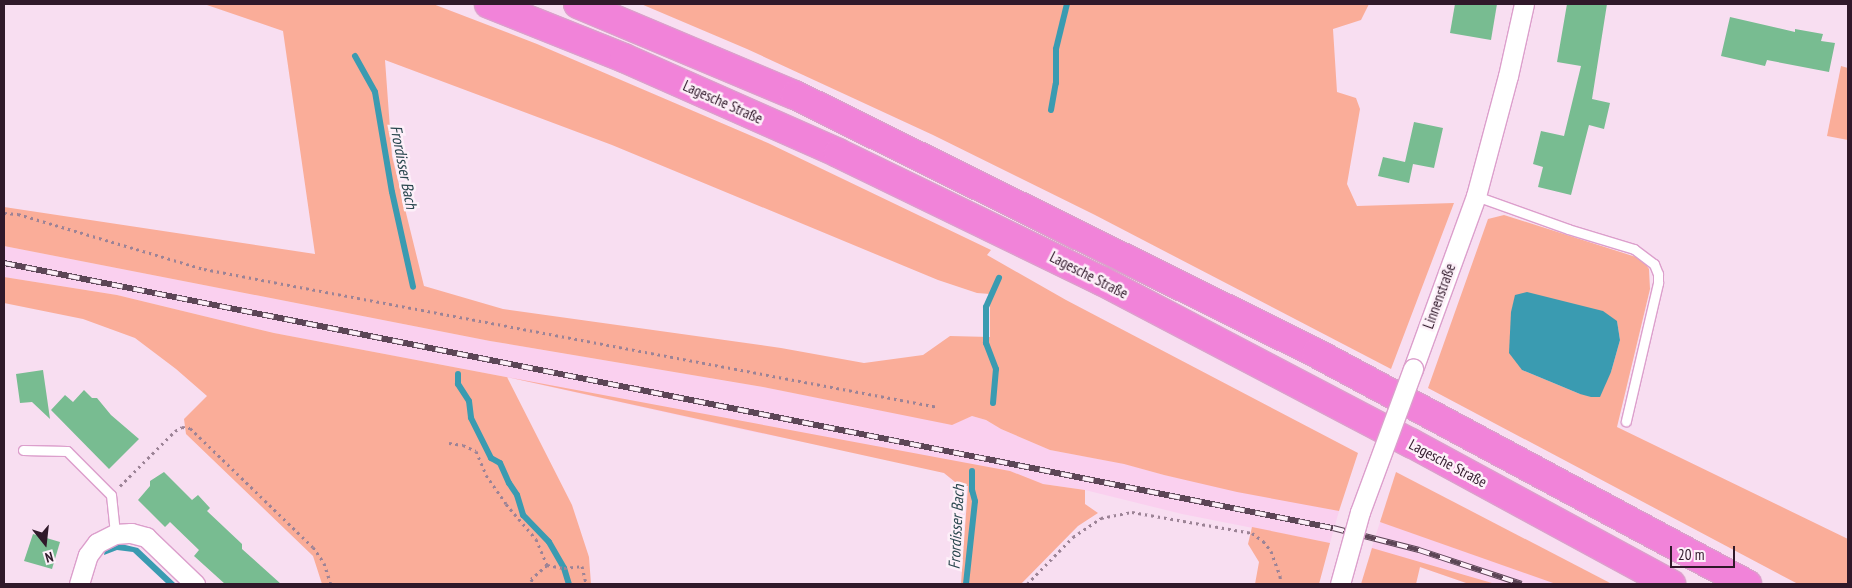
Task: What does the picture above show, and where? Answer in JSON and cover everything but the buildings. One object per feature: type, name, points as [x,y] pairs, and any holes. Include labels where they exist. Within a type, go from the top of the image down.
[{"type":"highway","name":"Lagesche Straße","points":[[489,4],[624,58],[838,153],[1102,281],[1411,443],[1672,584]]},
{"type":"highway","name":"Lagesche Straße","points":[[578,4],[795,95],[1316,353],[1747,584]]},
{"type":"street","name":"Linnenstraße","points":[[1340,584],[1360,512],[1476,196],[1508,76],[1524,4]]},
{"type":"street","points":[[79,584],[88,555],[97,543],[115,534],[131,533],[146,537],[195,584]]},
{"type":"lane","points":[[1476,196],[1568,229],[1634,249],[1654,264],[1658,274],[1658,283],[1626,421]]},
{"type":"lane","points":[[23,450],[67,451],[111,495],[115,534]]},
{"type":"path","points":[[4,213],[18,214],[204,269],[938,407]]},
{"type":"path","points":[[111,495],[175,431],[182,427],[190,428],[313,546],[324,563],[331,584]]},
{"type":"path","points":[[449,443],[463,445],[476,451],[486,475],[506,504],[536,539],[547,564]]},
{"type":"path","points":[[1027,584],[1073,537],[1101,518],[1132,512],[1252,533],[1272,551],[1281,584]]},
{"type":"path","points":[[534,584],[531,579],[547,564]]},
{"type":"path","points":[[547,564],[564,568],[582,566],[586,584]]},
{"type":"shaded area","points":[[204,4],[433,4],[537,44],[768,143],[991,250],[987,255],[1066,300],[1358,453],[1339,511],[1237,492],[1124,464],[1050,450],[1001,429],[986,420],[972,416],[952,425],[763,387],[490,341],[4,246],[4,207],[315,254],[283,31]],"holes":[[[385,60],[612,145],[938,280],[977,293],[990,294],[990,337],[950,336],[923,355],[864,363],[781,348],[503,309],[424,286],[392,156]]]},
{"type":"shaded area","points":[[641,4],[1369,4],[1361,20],[1333,29],[1337,92],[1356,98],[1360,109],[1347,184],[1357,206],[1454,203],[1391,369],[1095,215],[933,135],[747,49]]},
{"type":"shaded area","points":[[1841,66],[1848,68],[1848,140],[1827,136]]},
{"type":"shaded area","points":[[1504,215],[1636,257],[1644,262],[1649,269],[1650,289],[1617,427],[1848,539],[1848,584],[1798,584],[1428,388],[1488,219]],"holes":[[[1617,321],[1620,340],[1611,372],[1580,394],[1522,370]]]},
{"type":"shaded area","points":[[4,246],[490,341],[763,387],[952,424],[972,416],[986,420],[1001,429],[1050,450],[1125,464],[1164,475],[1339,511],[1330,543],[1182,514],[1085,490],[1043,484],[960,486],[944,473],[913,464],[754,432],[506,377],[274,333],[117,295],[4,277]]},
{"type":"shaded area","points":[[4,277],[117,295],[274,333],[507,377],[572,505],[589,557],[591,584],[322,584],[313,556],[186,434],[184,419],[207,396],[176,369],[135,338],[83,319],[4,303]]},
{"type":"shaded area","points":[[513,378],[1010,471],[1043,484],[1085,490],[1085,504],[1098,513],[1078,526],[1021,584],[961,584],[968,486],[960,486],[944,473]]},
{"type":"shaded area","points":[[1396,472],[1612,584],[1556,584],[1380,522]]},
{"type":"shaded area","points":[[1380,522],[1438,534],[1592,584],[1469,584],[1420,567],[1370,553]]},
{"type":"shaded area","points":[[1252,527],[1330,543],[1319,584],[1255,584],[1259,562],[1248,544]]},
{"type":"shaded area","points":[[1372,548],[1496,584],[1469,584],[1420,567],[1416,584],[1361,584]]},
{"type":"water","points":[[1527,292],[1603,311],[1617,321],[1620,340],[1611,372],[1600,397],[1580,394],[1522,370],[1509,353],[1511,312],[1515,295]]},
{"type":"water","points":[[121,544],[138,548],[176,584],[167,584],[133,552],[117,550],[104,555],[105,550],[113,545]]},
{"type":"waterway","name":"Frordisser Bach","points":[[1051,110],[1056,83],[1056,49],[1067,4]]},
{"type":"waterway","name":"Frordisser Bach","points":[[355,56],[375,92],[392,192],[413,287]]},
{"type":"waterway","name":"Frordisser Bach","points":[[993,403],[996,369],[986,343],[986,307],[999,278]]},
{"type":"waterway","name":"Frordisser Bach","points":[[458,374],[458,384],[469,401],[471,418],[491,458],[500,463],[517,495],[523,515],[549,542],[564,568],[569,584]]},
{"type":"waterway","name":"Frordisser Bach","points":[[966,584],[975,501],[972,490],[972,471]]},
{"type":"railway","points":[[4,263],[1333,528],[1419,550],[1522,584]]}]
